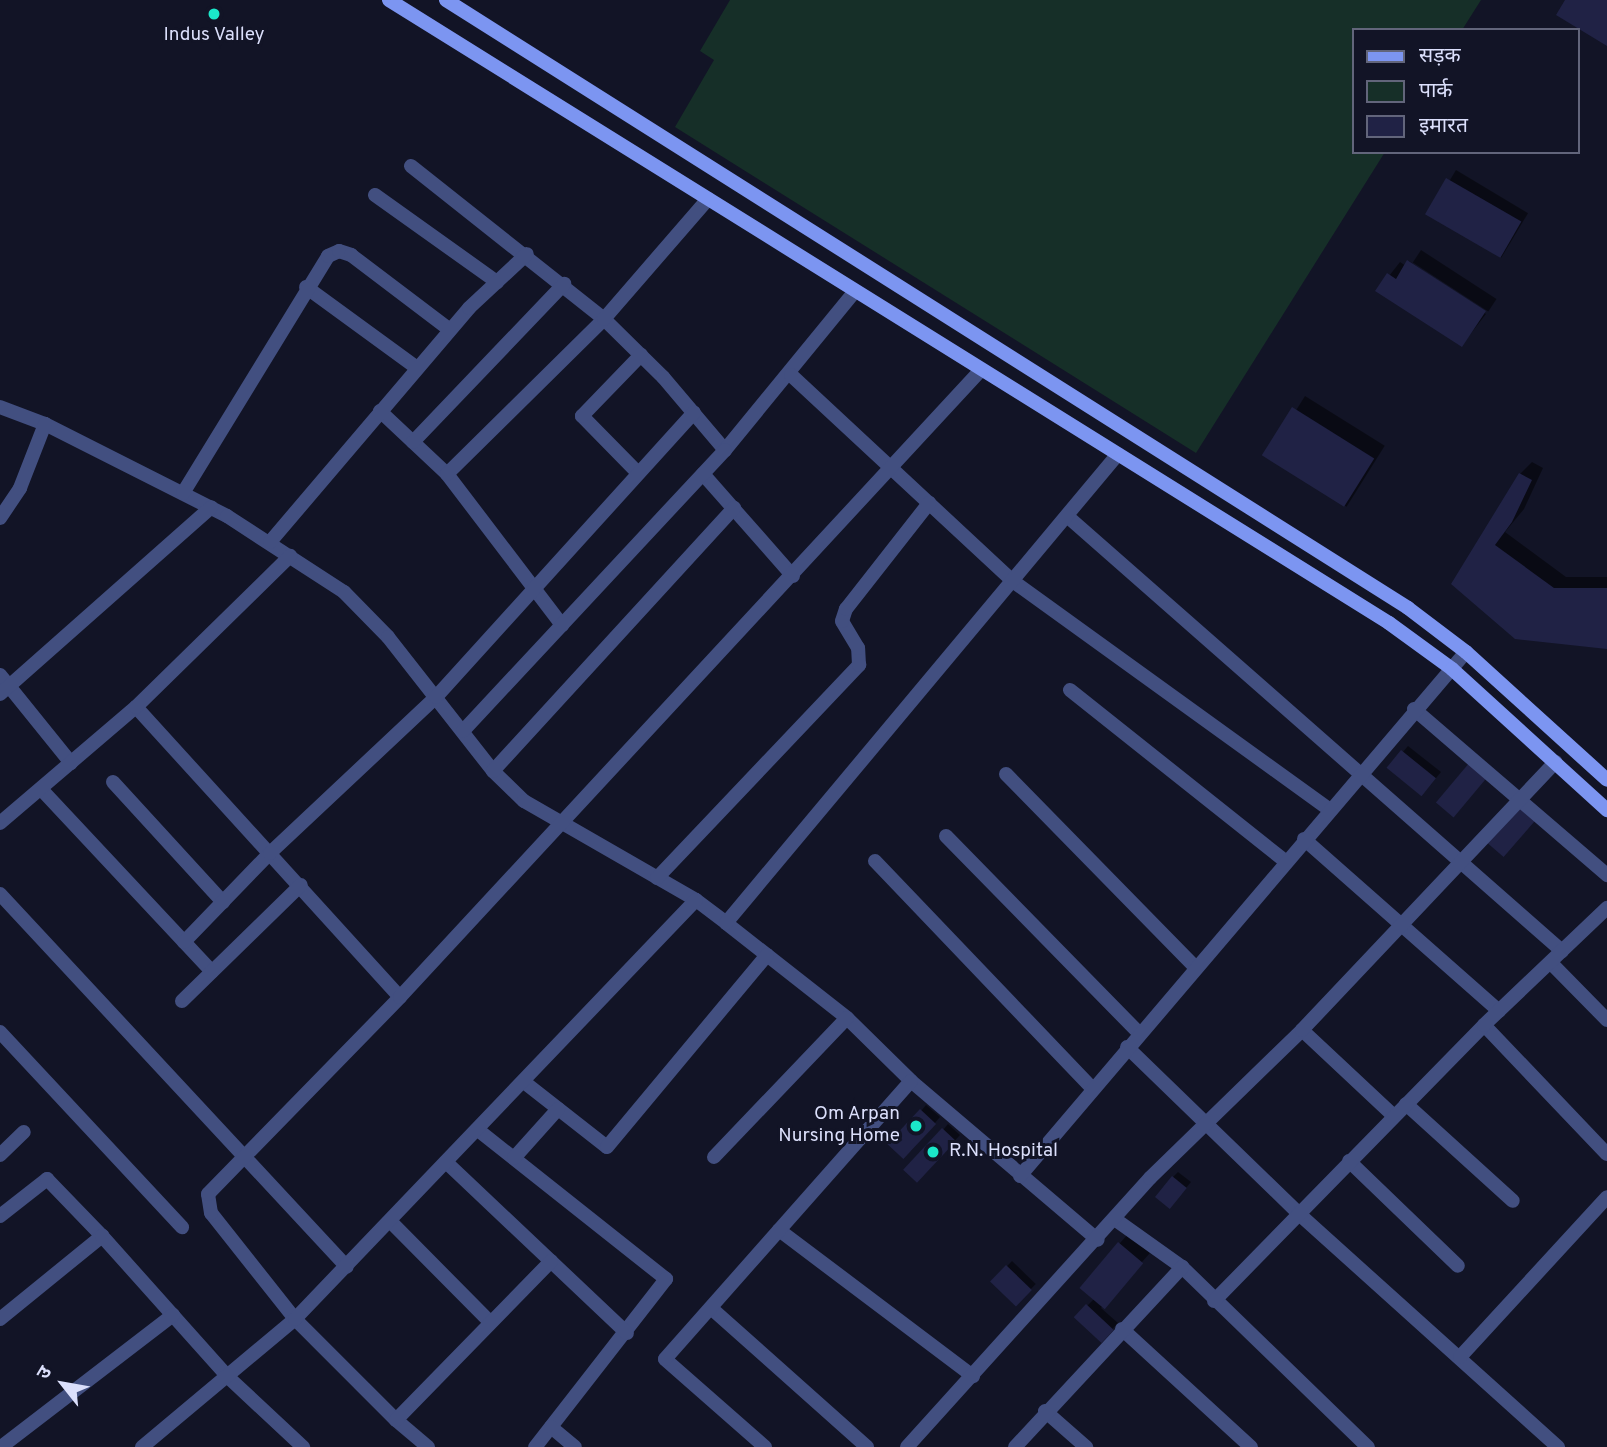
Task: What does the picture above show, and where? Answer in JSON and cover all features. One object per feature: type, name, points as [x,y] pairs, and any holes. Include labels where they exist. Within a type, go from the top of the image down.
[{"type":"street","points":[[389,0],[1389,623],[1452,669],[1607,810]]},
{"type":"street","points":[[446,0],[1408,608],[1466,652],[1607,780]]},
{"type":"street","points":[[411,166],[527,254],[604,319],[694,412],[725,450]]},
{"type":"street","points":[[375,194],[497,282]]},
{"type":"street","points":[[447,474],[604,319],[708,200]]},
{"type":"street","points":[[183,493],[306,287],[328,256],[339,251],[351,255],[450,330]]},
{"type":"street","points":[[270,542],[450,330],[527,254]]},
{"type":"street","points":[[413,442],[564,284]]},
{"type":"street","points":[[306,287],[417,368]]},
{"type":"street","points":[[463,731],[725,450],[791,375],[855,291]]},
{"type":"street","points":[[638,473],[582,416],[641,355]]},
{"type":"street","points":[[428,1447],[396,1420],[295,1318],[206,1204],[208,1194],[244,1161],[400,997],[893,469],[981,370]]},
{"type":"street","points":[[791,375],[1014,582],[1329,809]]},
{"type":"street","points":[[0,407],[45,424],[211,507],[270,542],[344,592],[388,636],[494,771],[524,801],[558,825],[696,900],[847,1018],[911,1081],[1098,1240]]},
{"type":"street","points":[[380,411],[447,474],[562,625]]},
{"type":"street","points":[[184,943],[270,853],[436,697],[694,412]]},
{"type":"street","points":[[0,518],[20,488],[45,424]]},
{"type":"street","points":[[726,923],[1014,582],[1118,454]]},
{"type":"street","points":[[703,474],[793,576]]},
{"type":"street","points":[[657,878],[859,665],[858,648],[842,621],[846,609],[929,503]]},
{"type":"street","points":[[71,763],[3,685],[211,507]]},
{"type":"street","points":[[494,771],[734,508]]},
{"type":"street","points":[[1067,516],[1562,951]]},
{"type":"street","points":[[0,823],[136,706],[290,555]]},
{"type":"street","points":[[1020,1176],[1414,709],[1466,652]]},
{"type":"street","points":[[1070,690],[1286,862]]},
{"type":"street","points":[[136,706],[400,997]]},
{"type":"street","points":[[1414,709],[1607,875]]},
{"type":"street","points":[[907,1447],[1208,1121],[1302,1030],[1555,762]]},
{"type":"street","points":[[1006,774],[1195,967]]},
{"type":"street","points":[[113,782],[223,902]]},
{"type":"street","points":[[41,789],[212,972]]},
{"type":"street","points":[[946,836],[1139,1033]]},
{"type":"street","points":[[1304,839],[1499,1011]]},
{"type":"street","points":[[875,861],[1092,1088]]},
{"type":"street","points":[[182,1002],[301,885]]},
{"type":"street","points":[[0,894],[244,1161],[346,1267]]},
{"type":"street","points":[[142,1447],[295,1318],[696,900]]},
{"type":"street","points":[[1214,1300],[1484,1025],[1607,908]]},
{"type":"street","points":[[524,1082],[607,1147],[767,955]]},
{"type":"street","points":[[1551,964],[1607,1020]]},
{"type":"street","points":[[714,1157],[847,1018]]},
{"type":"street","points":[[1484,1025],[1607,1154]]},
{"type":"street","points":[[1302,1030],[1394,1116]]},
{"type":"street","points":[[0,1032],[182,1227]]},
{"type":"street","points":[[1127,1047],[1208,1121],[1298,1213],[1558,1447]]},
{"type":"street","points":[[765,1447],[665,1359],[911,1081]]},
{"type":"street","points":[[1406,1104],[1513,1201]]},
{"type":"street","points":[[514,1158],[558,1109]]},
{"type":"street","points":[[478,1130],[661,1272],[664,1287],[535,1447]]},
{"type":"street","points":[[0,1155],[24,1132]]},
{"type":"street","points":[[1349,1161],[1458,1266]]},
{"type":"street","points":[[446,1163],[627,1334]]},
{"type":"street","points":[[0,1216],[47,1179],[102,1236],[228,1377],[302,1447]]},
{"type":"street","points":[[1460,1357],[1607,1197]]},
{"type":"street","points":[[1116,1220],[1182,1267],[1368,1447]]},
{"type":"street","points":[[390,1221],[490,1322]]},
{"type":"street","points":[[779,1230],[973,1376]]},
{"type":"street","points":[[0,1318],[102,1236]]},
{"type":"street","points":[[396,1420],[551,1261]]},
{"type":"street","points":[[1015,1447],[1045,1411],[1182,1267]]},
{"type":"street","points":[[711,1308],[867,1447]]},
{"type":"street","points":[[1,1447],[173,1315]]},
{"type":"street","points":[[1122,1329],[1251,1447]]},
{"type":"street","points":[[1045,1411],[1086,1447]]},
{"type":"street","points":[[551,1427],[575,1447]]},
{"type":"green space","points":[[730,0],[1481,0],[1463,28],[1352,28],[1352,154],[1384,154],[1196,453],[675,127],[714,60],[700,51]]},
{"type":"building","points":[[1565,0],[1607,0],[1607,46],[1579,28],[1556,15]]},
{"type":"building","points":[[1446,178],[1521,222],[1500,258],[1425,214]]},
{"type":"building","points":[[1407,260],[1486,311],[1462,347],[1375,291],[1387,273],[1396,279]]},
{"type":"building","points":[[1292,407],[1374,458],[1344,507],[1262,455]]},
{"type":"building","points":[[1519,473],[1532,480],[1512,522],[1495,545],[1554,588],[1607,588],[1607,649],[1515,639],[1451,584]]},
{"type":"building","points":[[1401,750],[1436,778],[1421,796],[1387,768]]},
{"type":"building","points":[[1470,762],[1488,777],[1454,817],[1436,803]]},
{"type":"building","points":[[1521,802],[1538,817],[1504,857],[1486,842]]},
{"type":"building","points":[[920,1109],[936,1124],[903,1159],[887,1144]]},
{"type":"building","points":[[942,1128],[956,1141],[917,1183],[903,1170]]},
{"type":"building","points":[[1172,1176],[1187,1188],[1170,1209],[1155,1197]]},
{"type":"building","points":[[1118,1242],[1143,1263],[1105,1309],[1079,1288]]},
{"type":"building","points":[[1006,1265],[1032,1290],[1016,1307],[990,1282]]},
{"type":"building","points":[[1086,1304],[1114,1330],[1102,1343],[1074,1317]]},
{"type":"place","name":"Indus Valley","points":[[214,14]]},
{"type":"place","name":"Om Arpan Nursing Home","points":[[916,1126]]},
{"type":"place","name":"R.N. Hospital","points":[[933,1152]]}]
